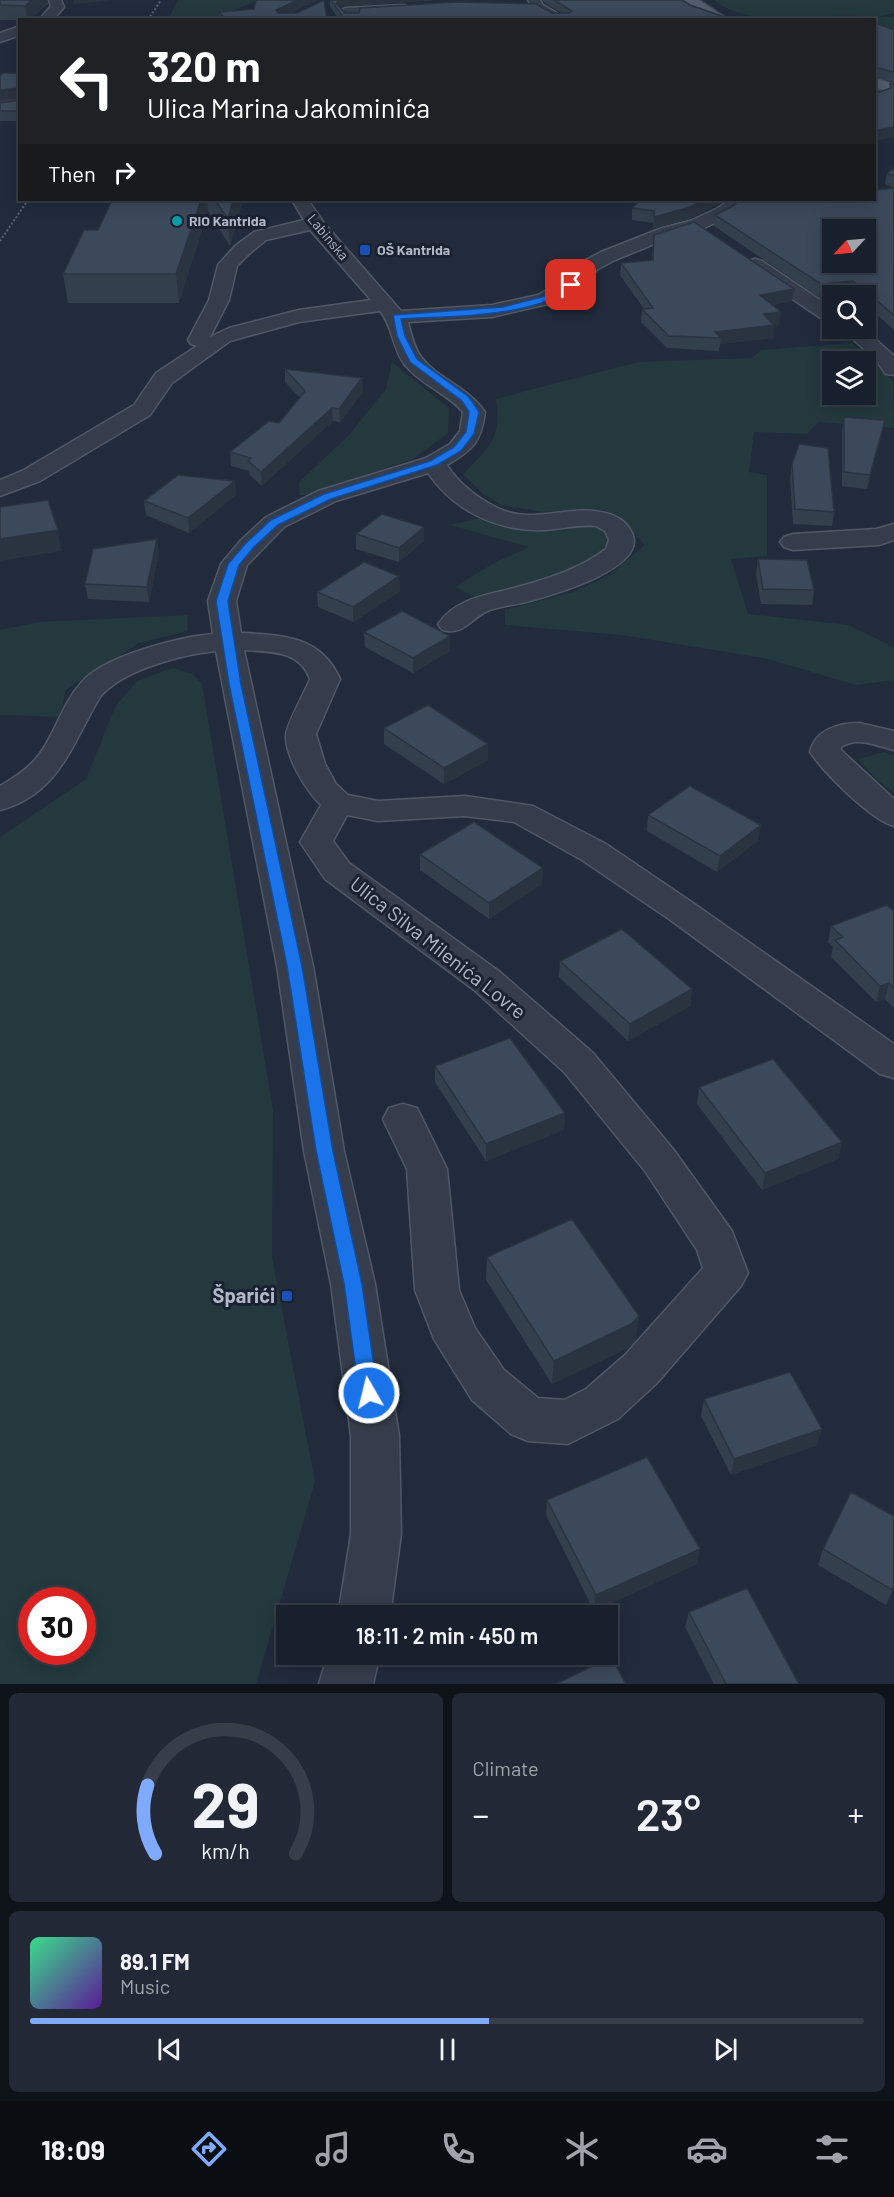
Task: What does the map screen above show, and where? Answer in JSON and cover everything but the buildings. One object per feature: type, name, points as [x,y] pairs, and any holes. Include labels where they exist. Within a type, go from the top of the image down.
[{"type":"main road","points":[[690,0],[720,18]]},
{"type":"main road","points":[[876,85],[894,89]]},
{"type":"street","points":[[47,18],[58,7],[55,0]]},
{"type":"street","points":[[532,5],[559,18]]},
{"type":"street","points":[[351,18],[345,12],[411,12]]},
{"type":"street","points":[[0,38],[18,31]]},
{"type":"street","points":[[876,85],[881,96],[876,98]]},
{"type":"street","points":[[0,102],[18,103]]},
{"type":"street","points":[[0,107],[18,103]]},
{"type":"street","name":"Labinska","points":[[301,201],[315,223],[391,310]]},
{"type":"street","points":[[0,489],[31,476],[142,410],[164,378],[223,337],[299,316],[391,310],[492,311],[545,299],[575,282],[591,265],[608,256],[668,232],[696,225],[724,212],[738,201]]},
{"type":"street","points":[[198,340],[219,300],[228,265],[242,250],[260,236],[315,223]]},
{"type":"street","points":[[696,225],[715,238]]},
{"type":"street","points":[[742,255],[822,310]]},
{"type":"street","points":[[366,1605],[376,1533],[375,1436],[370,1401],[353,1284],[324,1151],[295,966],[227,641],[222,601],[234,564],[250,545],[275,522],[327,496],[434,463],[458,449],[471,432],[474,412],[465,399],[413,360],[391,310]]},
{"type":"street","points":[[863,339],[894,369]]},
{"type":"street","points":[[434,463],[444,480],[479,509],[496,517],[519,523],[586,518],[604,520],[614,525],[621,534],[622,541],[617,554],[575,576],[550,586],[479,605],[452,624]]},
{"type":"street","points":[[793,542],[879,537],[894,532]]},
{"type":"street","points":[[0,800],[25,785],[55,755],[73,716],[93,686],[146,656],[173,649],[227,641],[289,646],[311,656],[321,665],[326,679],[301,734],[309,765],[324,790],[338,803],[378,811],[465,806],[522,813],[604,859],[681,911],[894,1064]]},
{"type":"street","points":[[894,741],[862,733],[839,733],[827,743],[825,752],[849,777],[894,816]]},
{"type":"street","name":"Ulica Silva Milenića Lovre","points":[[338,803],[316,842],[337,871],[487,981],[579,1063],[665,1169],[717,1244],[726,1273],[641,1369],[602,1404],[568,1422],[528,1419],[488,1385],[457,1340],[437,1290],[427,1168],[403,1119]]},
{"type":"street","points":[[346,1684],[351,1665]]},
{"type":"green space","points":[[178,0],[258,0],[216,18],[169,18]]},
{"type":"green space","points":[[715,0],[894,0],[894,13],[874,18],[767,18],[745,15],[727,9]]},
{"type":"green space","points":[[894,16],[894,81],[876,73],[876,18],[874,18]]},
{"type":"green space","points":[[852,343],[861,351],[822,351],[822,405],[876,405],[876,365],[893,381],[894,428],[818,422],[807,434],[754,432],[749,472],[767,475],[767,556],[731,559],[748,614],[848,625],[894,647],[894,680],[856,685],[768,659],[622,635],[505,625],[505,610],[576,591],[609,575],[645,545],[623,522],[605,510],[543,512],[502,505],[484,495],[463,474],[492,441],[497,424],[496,399],[638,362],[752,358],[761,350]]},
{"type":"green space","points":[[392,362],[449,408],[448,433],[413,459],[306,495],[300,495],[299,482],[349,435],[386,389]]},
{"type":"green space","points":[[485,517],[611,527],[618,537],[598,558],[538,585],[475,597],[455,587],[494,563],[529,547],[450,525]]},
{"type":"green space","points":[[188,615],[187,631],[139,643],[65,690],[61,717],[0,715],[0,630],[39,622]]},
{"type":"green space","points":[[173,668],[192,674],[202,684],[273,1111],[272,1257],[315,1482],[279,1605],[276,1605],[276,1616],[256,1684],[0,1684],[0,837],[86,779],[115,707],[137,681]]},
{"type":"green space","points":[[884,752],[894,756],[894,793],[874,777],[858,759]]},
{"type":"railway","points":[[149,18],[161,0]]},
{"type":"railway","points":[[0,241],[27,201]]},
{"type":"place","name":"RIO Kantrida","points":[[177,221]]},
{"type":"place","name":"OŠ Kantrida","points":[[365,250]]},
{"type":"place","name":"Šparići","points":[[287,1296]]},
{"type":"route","points":[[369,1393],[353,1284],[324,1151],[295,966],[235,684],[222,601],[234,564],[250,545],[275,522],[327,496],[434,463],[458,449],[471,432],[474,412],[465,399],[413,360],[401,336],[396,317],[503,309],[545,299],[571,285]]}]
